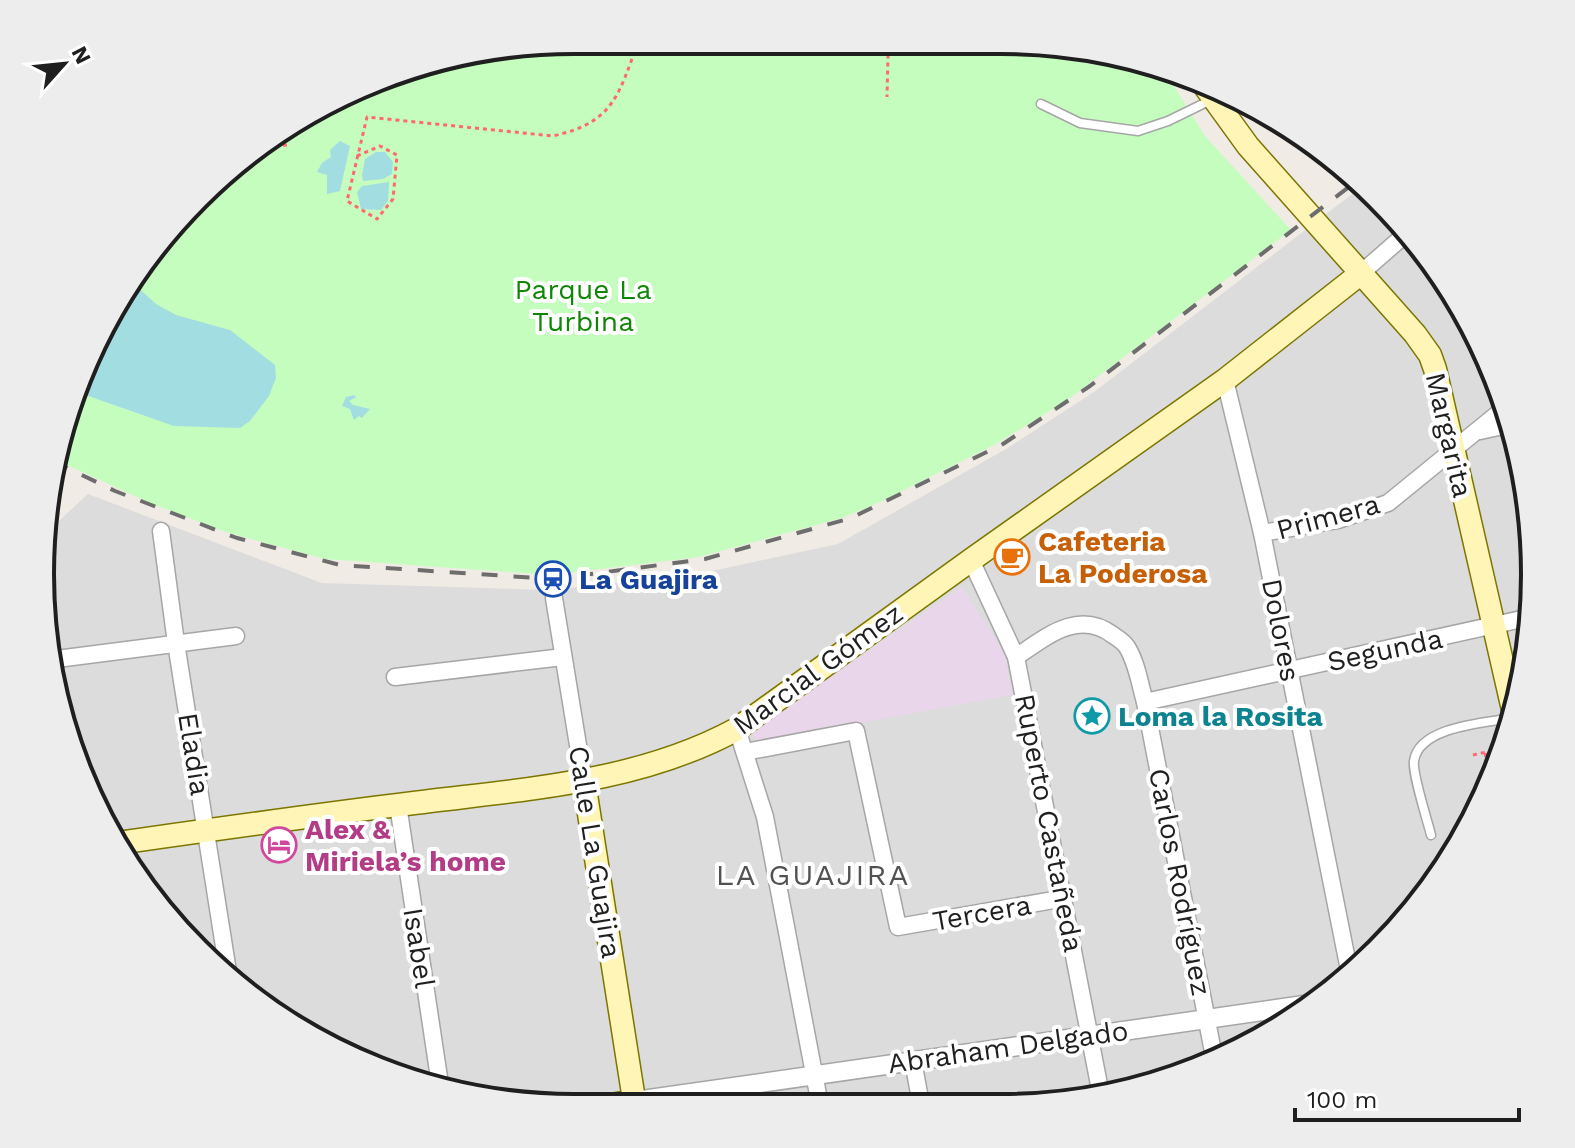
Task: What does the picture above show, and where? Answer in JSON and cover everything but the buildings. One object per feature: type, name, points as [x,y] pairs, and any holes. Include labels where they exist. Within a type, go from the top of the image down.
[{"type":"main road","name":"Margarita","points":[[1215,101],[1248,146],[1415,334],[1430,355],[1508,689]]},
{"type":"main road","name":"Marcial Gómez","points":[[129,842],[584,782],[665,762],[704,748],[737,729],[1225,380],[1360,274]]},
{"type":"main road","name":"Calle La Guajira","points":[[584,782],[633,1094]]},
{"type":"street","name":"Marcial Gómez","points":[[1360,274],[1399,240]]},
{"type":"street","name":"Dolores","points":[[1225,380],[1262,533],[1347,962]]},
{"type":"street","points":[[1475,432],[1496,415]]},
{"type":"street","name":"Primera","points":[[1262,533],[1338,520],[1388,503],[1475,432],[1499,427]]},
{"type":"street","name":"Eladia","points":[[161,531],[226,961]]},
{"type":"street","name":"Ruperto Castañeda","points":[[971,560],[1016,657],[1099,1085]]},
{"type":"street","name":"Calle La Guajira","points":[[554,598],[584,782]]},
{"type":"street","name":"Segunda","points":[[1145,702],[1519,620]]},
{"type":"street","name":"Carlos Rodríguez","points":[[1016,657],[1057,630],[1076,625],[1097,625],[1126,644],[1145,702],[1213,1048]]},
{"type":"street","points":[[61,658],[236,636]]},
{"type":"street","points":[[395,677],[563,657]]},
{"type":"street","points":[[737,729],[765,817],[818,1094]]},
{"type":"street","name":"Tercera","points":[[745,752],[856,731],[898,927],[1065,898]]},
{"type":"street","name":"Isabel","points":[[398,805],[439,1076]]},
{"type":"street","name":"Abraham Delgado","points":[[697,1094],[1288,1007]]},
{"type":"street","points":[[913,1061],[919,1094]]},
{"type":"lane","points":[[1041,104],[1080,123],[1138,131],[1168,121],[1205,96]]},
{"type":"lane","points":[[1431,835],[1414,761],[1421,745],[1444,730],[1500,719]]},
{"type":"path","points":[[357,156],[380,146],[397,155],[393,199],[377,219],[347,201],[357,156],[367,117],[553,136],[581,129],[603,114],[619,93],[634,54]]},
{"type":"path","points":[[887,54],[887,97]]},
{"type":"path","points":[[280,145],[287,145]]},
{"type":"path","points":[[1473,755],[1489,752]]},
{"type":"path","points":[[1485,753],[1486,759]]},
{"type":"shaded area","points":[[1354,192],[1414,257],[1467,344],[1503,439],[1517,506],[1520,608],[1517,642],[1503,709],[1467,804],[1433,863],[1414,891],[1369,942],[1318,987],[1231,1040],[1168,1066],[1069,1090],[1001,1094],[540,1093],[506,1090],[439,1076],[375,1054],[314,1024],[257,987],[206,942],[161,891],[124,834],[82,741],[58,642],[54,574],[56,523],[88,494],[322,583],[550,590],[698,574],[838,544],[1006,449],[1094,392]]},
{"type":"shaded area","points":[[962,587],[1005,654],[1012,695],[756,742],[752,730]]},
{"type":"green space","name":"Parque La Turbina","points":[[574,54],[1001,54],[1069,58],[1102,64],[1173,84],[1205,136],[1291,230],[1066,401],[996,444],[842,518],[699,557],[551,575],[325,559],[229,533],[150,503],[66,464],[94,375],[142,285],[161,257],[206,206],[257,161],[344,108],[439,72],[506,58]]},
{"type":"water","points":[[340,141],[350,146],[340,191],[327,194],[327,175],[317,172],[322,163],[331,157],[330,150]]},
{"type":"water","points":[[376,152],[385,152],[393,162],[392,174],[383,179],[363,181],[365,159]]},
{"type":"water","points":[[389,182],[388,201],[381,210],[361,209],[357,192],[362,186]]},
{"type":"water","points":[[140,289],[156,304],[176,315],[230,330],[275,365],[276,378],[269,396],[250,421],[240,428],[174,426],[86,395],[108,344]]},
{"type":"water","points":[[346,397],[356,397],[349,401],[353,405],[370,409],[362,418],[359,416],[354,420],[350,409],[342,406]]},
{"type":"railway","points":[[65,467],[115,491],[237,538],[340,565],[553,579],[705,559],[851,518],[1003,444],[1090,386],[1349,187]]},
{"type":"place","name":"Cafeteria La Poderosa","points":[[1012,557]]},
{"type":"place","name":"La Guajira","points":[[553,579]]},
{"type":"place","name":"Loma la Rosita","points":[[1092,716]]},
{"type":"place","name":"Alex & Miriela’s home","points":[[279,845]]},
{"type":"district","name":"LA GUAJIRA","points":[[813,874]]}]
